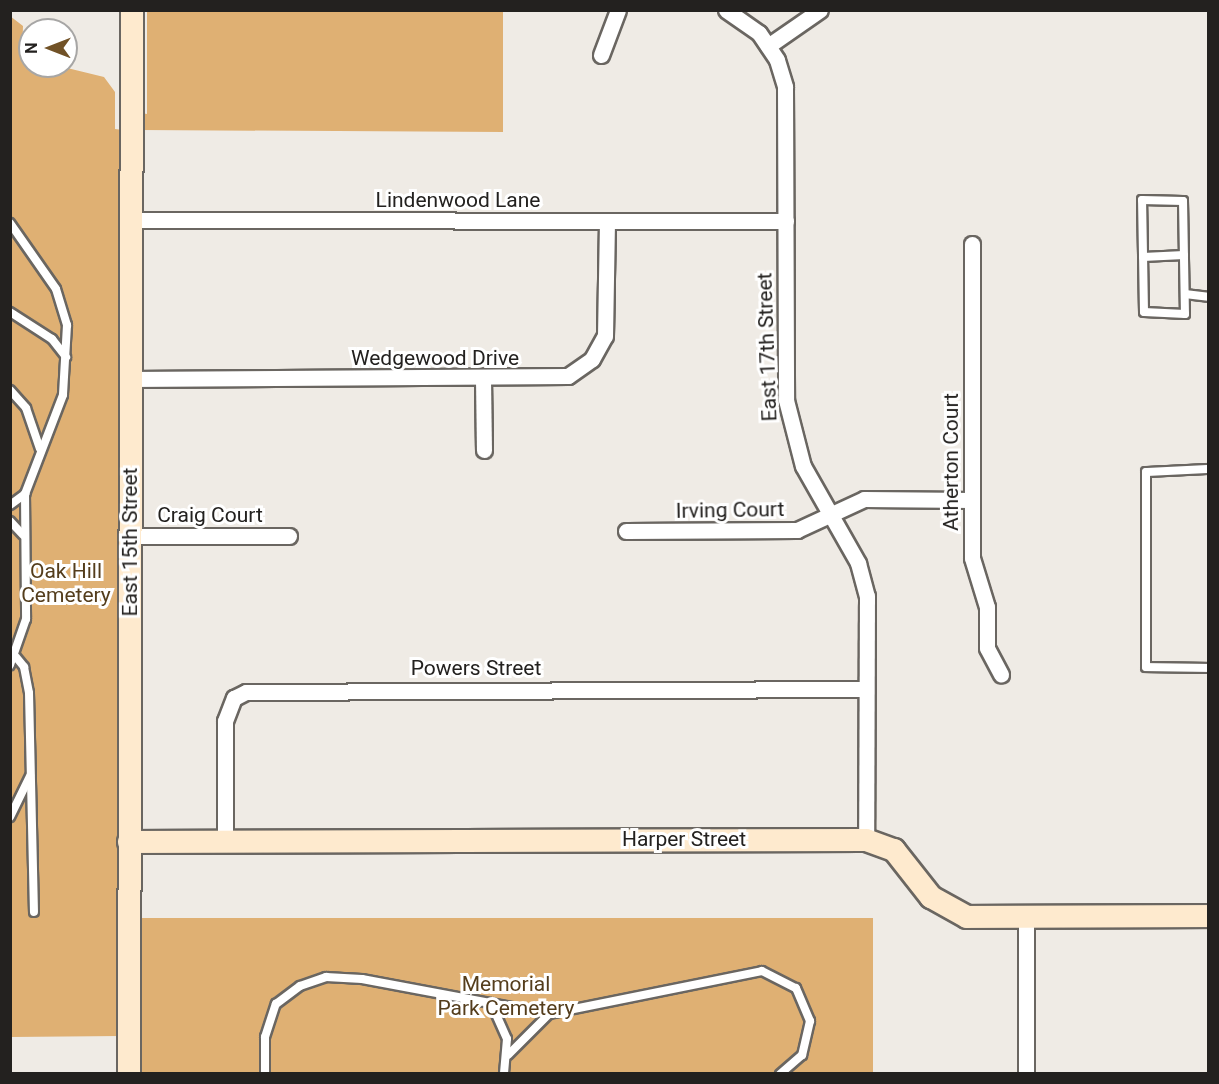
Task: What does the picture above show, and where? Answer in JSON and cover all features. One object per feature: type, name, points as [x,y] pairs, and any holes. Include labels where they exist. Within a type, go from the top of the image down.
[{"type":"street","name":"East 15th Street","points":[[129,1074],[132,10]]},
{"type":"street","points":[[602,55],[618,10]]},
{"type":"street","points":[[726,10],[748,23],[768,46],[820,10]]},
{"type":"street","name":"East 17th Street","points":[[768,46],[786,99],[789,424],[830,514],[858,563],[867,596],[866,840]]},
{"type":"street","name":"Lindenwood Lane","points":[[131,220],[786,222]]},
{"type":"street","name":"Wedgewood Drive","points":[[130,379],[554,379],[592,359],[607,322],[607,221]]},
{"type":"street","name":"Atherton Court","points":[[972,244],[972,558],[987,607],[987,648],[1001,674]]},
{"type":"street","points":[[483,379],[484,450]]},
{"type":"street","name":"Irving Court","points":[[626,531],[783,531],[864,499],[972,500]]},
{"type":"street","name":"Craig Court","points":[[130,536],[289,536]]},
{"type":"street","name":"Powers Street","points":[[225,842],[225,721],[234,698],[246,692],[865,689]]},
{"type":"street","name":"Harper Street","points":[[129,842],[866,840],[894,850],[931,897],[955,913],[1026,917],[1209,916]]},
{"type":"street","points":[[1026,917],[1026,1074]]},
{"type":"lane","points":[[1142,200],[1183,201],[1185,314],[1144,312],[1143,257],[1142,200]]},
{"type":"lane","points":[[10,223],[64,309],[66,358],[63,395],[25,494],[23,534],[26,619],[16,657],[10,665]]},
{"type":"lane","points":[[1143,257],[1184,255]]},
{"type":"lane","points":[[1185,294],[1209,297]]},
{"type":"lane","points":[[10,312],[52,339],[66,358]]},
{"type":"lane","points":[[10,390],[26,408],[40,451]]},
{"type":"lane","points":[[1209,469],[1146,472],[1146,667],[1209,668]]},
{"type":"lane","points":[[10,505],[25,494]]},
{"type":"lane","points":[[10,521],[23,534]]},
{"type":"lane","points":[[16,657],[28,679],[34,912]]},
{"type":"lane","points":[[10,817],[32,766]]},
{"type":"lane","points":[[265,1074],[265,1037],[276,1004],[314,980],[362,978],[549,1014],[735,974],[776,975],[804,998],[810,1021],[802,1054],[780,1074]]},
{"type":"lane","points":[[491,1004],[508,1055],[504,1074]]},
{"type":"lane","points":[[508,1055],[549,1014]]},
{"type":"green space","points":[[147,11],[503,11],[503,132],[141,130],[141,113],[147,114]]},
{"type":"green space","name":"Oak Hill Cemetery","points":[[10,16],[18,22],[18,78],[78,78],[78,71],[104,77],[115,92],[115,129],[123,130],[120,1036],[11,1037]]},
{"type":"green space","name":"Memorial Park Cemetery","points":[[138,918],[873,918],[873,1073],[138,1073]]}]
